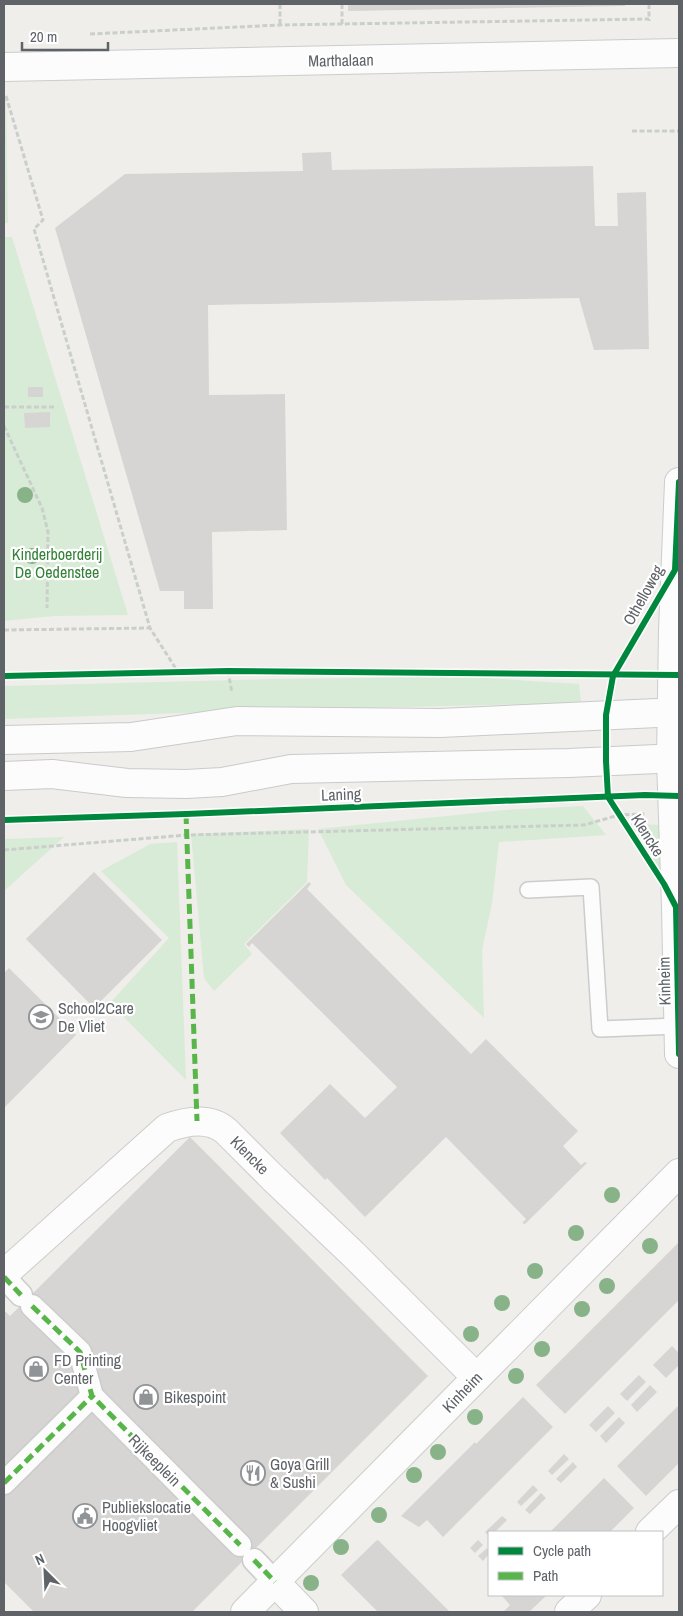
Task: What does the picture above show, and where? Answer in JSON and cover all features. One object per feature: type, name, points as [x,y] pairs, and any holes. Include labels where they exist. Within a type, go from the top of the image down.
[{"type":"street","name":"Marthalaan","points":[[4,67],[679,53]]},
{"type":"street","name":"Othelloweg","points":[[676,712],[673,631],[679,482]]},
{"type":"street","points":[[4,740],[131,736],[237,721],[440,723],[676,712]]},
{"type":"street","name":"Kinheim","points":[[676,712],[673,813],[679,1054]]},
{"type":"street","name":"Laning","points":[[4,776],[52,774],[127,783],[186,784],[222,782],[291,769],[568,763],[675,758]]},
{"type":"street","name":"Klencke","points":[[4,1276],[167,1128],[183,1122],[210,1122],[221,1127],[353,1254],[476,1377]]},
{"type":"street","name":"Kinheim","points":[[245,1612],[679,1173]]},
{"type":"street","name":"Rijkeeplein","points":[[4,1276],[80,1352],[92,1396],[275,1582]]},
{"type":"street","points":[[4,1483],[92,1396]]},
{"type":"street","points":[[651,1531],[679,1504]]},
{"type":"street","points":[[275,1582],[304,1612]]},
{"type":"street","points":[[569,1612],[586,1596]]},
{"type":"lane","points":[[528,890],[591,887],[600,1029],[678,1026]]},
{"type":"path","points":[[280,4],[280,26]]},
{"type":"path","points":[[342,4],[342,25]]},
{"type":"path","points":[[83,35],[280,26],[649,19],[649,4]]},
{"type":"path","points":[[4,88],[43,220],[34,229],[150,628],[178,672]]},
{"type":"path","points":[[632,131],[679,131]]},
{"type":"path","points":[[4,407],[56,406]]},
{"type":"path","points":[[4,426],[42,508],[48,532],[47,608]]},
{"type":"path","points":[[4,630],[150,628]]},
{"type":"path","points":[[218,671],[238,671]]},
{"type":"path","points":[[169,672],[188,672]]},
{"type":"path","points":[[4,850],[187,835],[584,824],[617,812],[673,813]]},
{"type":"green space","points":[[4,97],[6,97],[8,223],[4,223]]},
{"type":"green space","name":"Kinderboerderij De Oedenstee","points":[[4,237],[12,237],[128,615],[54,616],[4,621]]},
{"type":"green space","points":[[469,677],[579,684],[581,703],[273,710],[4,719],[4,686],[272,679]]},
{"type":"green space","points":[[583,806],[606,835],[499,842],[492,904],[482,950],[484,1018],[346,885],[318,829],[505,810]]},
{"type":"green space","points":[[629,824],[661,825],[663,874]]},
{"type":"green space","points":[[309,829],[307,882],[244,944],[252,954],[214,991],[204,978],[191,834]]},
{"type":"green space","points":[[64,837],[4,891],[4,839]]},
{"type":"green space","points":[[177,842],[186,1080],[110,1003],[169,938],[101,871],[150,844]]},
{"type":"building","points":[[348,4],[625,4],[625,6],[348,11]]},
{"type":"building","points":[[331,152],[332,170],[593,166],[595,226],[618,226],[617,193],[646,192],[649,349],[594,350],[579,298],[208,305],[209,395],[285,394],[287,530],[212,532],[213,609],[184,609],[184,591],[160,591],[55,228],[125,174],[303,171],[302,153]]},
{"type":"building","points":[[28,387],[43,387],[43,397],[28,397]]},
{"type":"building","points":[[50,412],[50,427],[25,428],[24,413]]},
{"type":"building","points":[[94,872],[162,940],[94,1008],[26,939]]},
{"type":"building","points":[[309,882],[311,884],[307,889],[471,1054],[486,1039],[578,1131],[563,1146],[581,1165],[585,1162],[587,1163],[525,1224],[522,1223],[526,1219],[446,1137],[365,1217],[327,1178],[325,1180],[280,1133],[330,1084],[365,1118],[397,1087],[252,943],[249,947],[246,944]]},
{"type":"building","points":[[9,968],[76,1035],[4,1108],[4,973]]},
{"type":"building","points":[[190,1137],[428,1376],[192,1612],[34,1612],[4,1582],[4,1310],[10,1316]]},
{"type":"building","points":[[679,1242],[679,1300],[565,1414],[536,1385]]},
{"type":"building","points":[[672,1346],[679,1353],[679,1365],[666,1378],[653,1365]]},
{"type":"building","points":[[639,1375],[646,1382],[627,1401],[620,1394]]},
{"type":"building","points":[[650,1385],[657,1392],[637,1412],[631,1405]]},
{"type":"building","points":[[523,1397],[553,1427],[443,1537],[427,1520],[419,1527],[401,1516],[475,1442],[476,1444]]},
{"type":"building","points":[[679,1405],[679,1463],[646,1496],[617,1466]]},
{"type":"building","points":[[608,1406],[615,1413],[596,1432],[589,1425]]},
{"type":"building","points":[[619,1417],[625,1423],[606,1443],[600,1436]]},
{"type":"building","points":[[564,1454],[569,1459],[552,1475],[548,1471]]},
{"type":"building","points":[[573,1462],[577,1467],[561,1483],[556,1479]]},
{"type":"building","points":[[604,1478],[634,1508],[611,1531],[551,1531]]},
{"type":"building","points":[[533,1485],[538,1490],[521,1506],[517,1502]]},
{"type":"building","points":[[541,1493],[546,1498],[530,1514],[525,1510]]},
{"type":"building","points":[[502,1516],[507,1520],[496,1531],[488,1531],[488,1535],[485,1532]]},
{"type":"building","points":[[377,1540],[450,1612],[378,1612],[341,1575]]},
{"type":"building","points":[[478,1540],[483,1545],[475,1553],[470,1548]]},
{"type":"building","points":[[487,1548],[488,1555],[483,1561],[478,1556]]},
{"type":"building","points":[[502,1596],[546,1596],[529,1612],[503,1612],[510,1605]]},
{"type":"marked path","points":[[186,814],[197,1121]]},
{"type":"marked path","points":[[4,1277],[21,1295]]},
{"type":"marked path","points":[[32,1306],[80,1352],[92,1396],[240,1545]]},
{"type":"marked path","points":[[4,1483],[92,1396]]},
{"type":"marked path","points":[[254,1560],[275,1582]]},
{"type":"cycle path","points":[[679,482],[675,570],[613,676],[606,715],[608,797],[664,884],[676,907],[679,1054]]},
{"type":"cycle path","points":[[4,676],[228,671],[679,675]]},
{"type":"cycle path","points":[[4,820],[645,795],[679,796]]},
{"type":"place","name":"School2Care De Vliet","points":[[41,1017]]},
{"type":"place","name":"FD Printing Center","points":[[36,1369]]},
{"type":"place","name":"Bikespoint","points":[[146,1397]]},
{"type":"place","name":"Goya Grill & Sushi","points":[[253,1473]]},
{"type":"place","name":"Publiekslocatie Hoogvliet","points":[[85,1516]]}]
